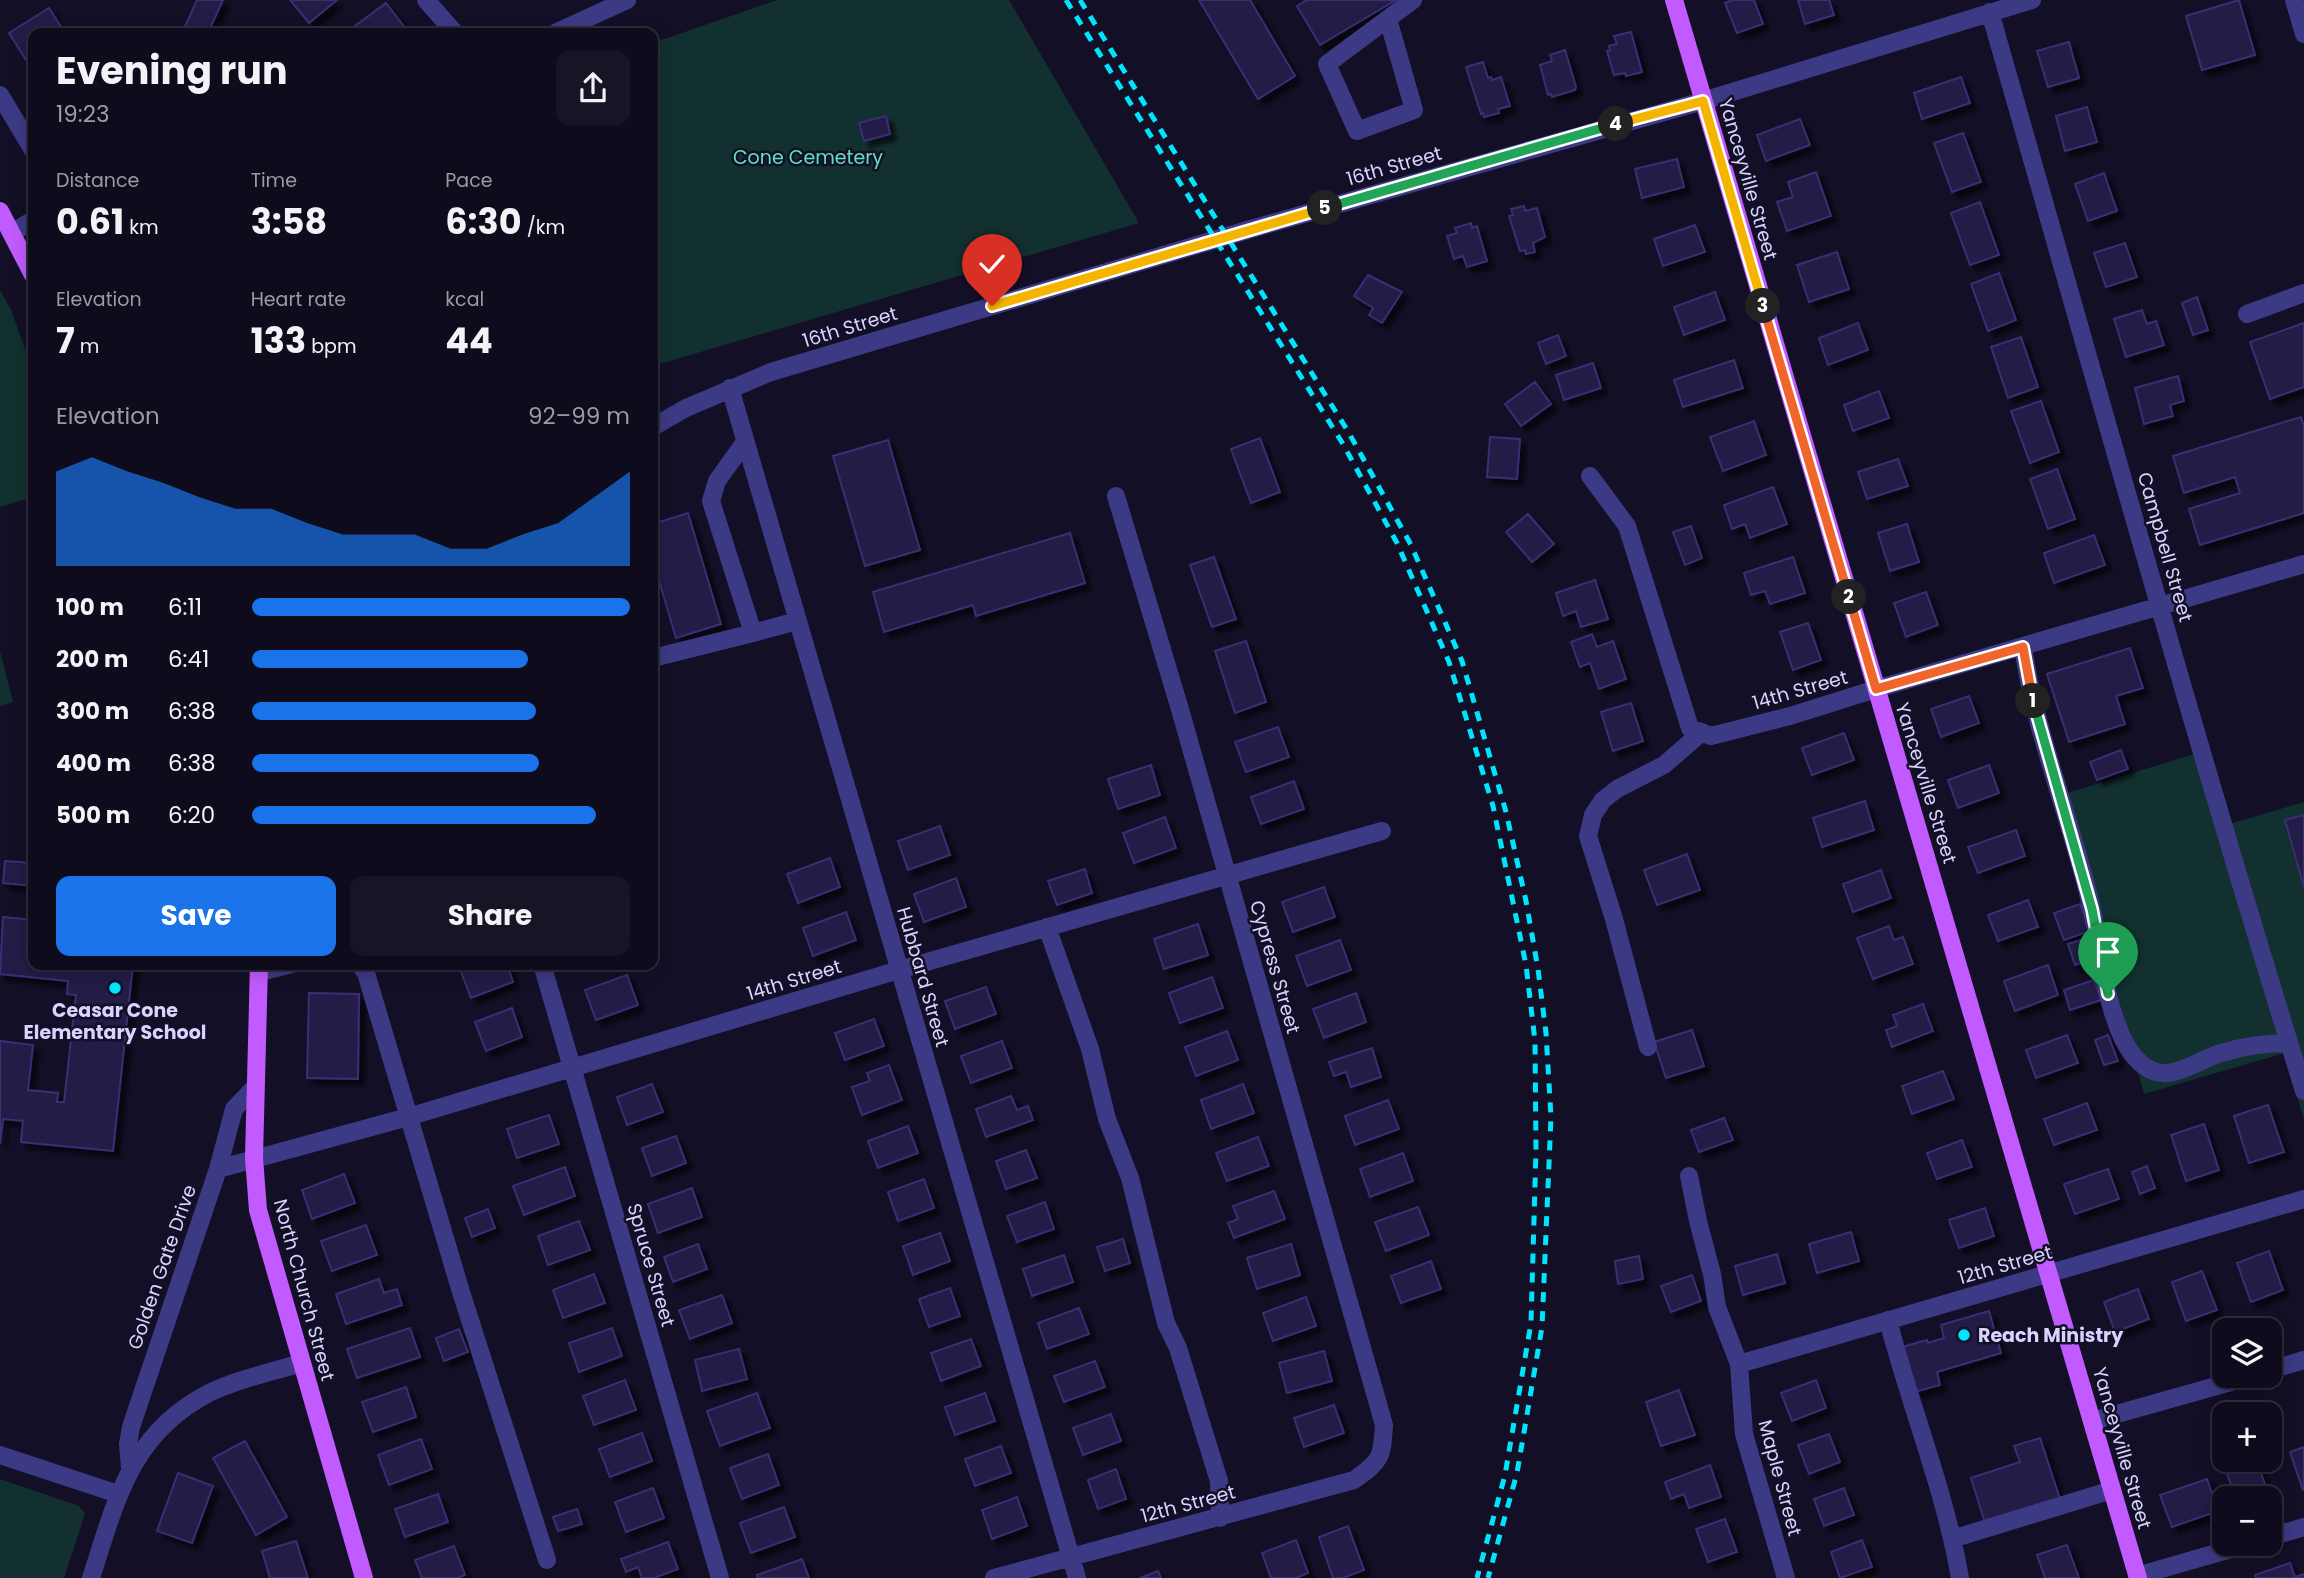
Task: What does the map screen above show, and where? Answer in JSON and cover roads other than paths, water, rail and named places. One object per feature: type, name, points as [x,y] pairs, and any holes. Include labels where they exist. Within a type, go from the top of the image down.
[{"type":"main road","name":"Yanceyville Street","points":[[1674,0],[2137,1577]]},
{"type":"main road","points":[[0,211],[28,265]]},
{"type":"main road","name":"North Church Street","points":[[259,970],[254,1158],[258,1210],[364,1578]]},
{"type":"street","points":[[426,0],[451,28]]},
{"type":"street","points":[[566,28],[627,0]]},
{"type":"street","points":[[1388,19],[1414,110],[1357,131],[1327,64],[1413,0]]},
{"type":"street","name":"16th Street","points":[[658,424],[730,388],[783,368],[1251,229],[1703,101],[2032,0]]},
{"type":"street","points":[[2294,0],[2304,34]]},
{"type":"street","name":"Campbell Street","points":[[1990,12],[2160,606],[2304,1091]]},
{"type":"street","points":[[0,95],[28,142]]},
{"type":"street","points":[[12,233],[28,223]]},
{"type":"street","points":[[2247,314],[2304,293]]},
{"type":"street","name":"Hubbard Street","points":[[730,388],[1077,1578]]},
{"type":"street","points":[[745,442],[717,481],[711,501],[753,633]]},
{"type":"street","points":[[1590,476],[1627,526],[1690,728],[1702,732]]},
{"type":"street","name":"Cypress Street","points":[[1116,496],[1384,1425],[1382,1452]]},
{"type":"street","name":"14th Street","points":[[1702,732],[1711,736],[1790,716],[2304,564]]},
{"type":"street","points":[[658,657],[797,621]]},
{"type":"street","points":[[2023,647],[2032,697],[2092,909],[2108,994],[2122,1038],[2130,1052],[2152,1071],[2167,1073],[2243,1047],[2289,1043]]},
{"type":"street","points":[[1648,1047],[1614,919],[1588,836],[1593,814],[1603,800],[1617,789],[1664,765],[1702,732]]},
{"type":"street","name":"14th Street","points":[[218,1168],[408,1117],[899,970],[1382,831]]},
{"type":"street","points":[[1047,928],[1090,1049],[1107,1119],[1130,1178],[1166,1323],[1178,1348],[1219,1481],[1220,1518]]},
{"type":"street","points":[[364,970],[461,1292],[547,1560]]},
{"type":"street","name":"Spruce Street","points":[[544,970],[720,1578]]},
{"type":"street","name":"Golden Gate Drive","points":[[130,1468],[128,1444],[131,1426],[218,1168],[234,1110],[255,1087]]},
{"type":"street","points":[[1689,1176],[1717,1307],[1739,1364]]},
{"type":"street","name":"12th Street","points":[[1739,1364],[2304,1199]]},
{"type":"street","points":[[1888,1320],[1928,1452],[1961,1578]]},
{"type":"street","points":[[2282,1366],[2304,1360]]},
{"type":"street","name":"Golden Gate Drive","points":[[91,1578],[118,1494],[130,1468],[149,1443],[192,1404],[210,1393],[302,1363]]},
{"type":"street","name":"Maple Street","points":[[1739,1364],[1744,1434],[1786,1578]]},
{"type":"street","points":[[2092,1421],[2212,1387]]},
{"type":"street","name":"12th Street","points":[[994,1578],[1354,1480],[1374,1466],[1382,1452]]},
{"type":"street","points":[[0,1455],[118,1494]]},
{"type":"street","points":[[1952,1539],[2112,1490]]},
{"type":"street","points":[[2282,1533],[2304,1527]]},
{"type":"street","points":[[2137,1577],[2212,1555]]},
{"type":"railway","points":[[1066,0],[1343,444],[1397,543],[1449,662],[1493,806],[1526,965],[1535,1041],[1536,1150],[1531,1323],[1505,1475],[1477,1578]]},
{"type":"railway","points":[[1080,0],[1349,433],[1411,545],[1462,661],[1506,812],[1538,969],[1546,1033],[1551,1117],[1542,1327],[1517,1473],[1488,1578]]},
{"type":"place","name":"Ceasar Cone Elementary School","points":[[115,988]]},
{"type":"place","name":"Reach Ministry","points":[[1964,1335]]},
{"type":"park label","name":"Cone Cemetery","points":[[808,157]]}]
